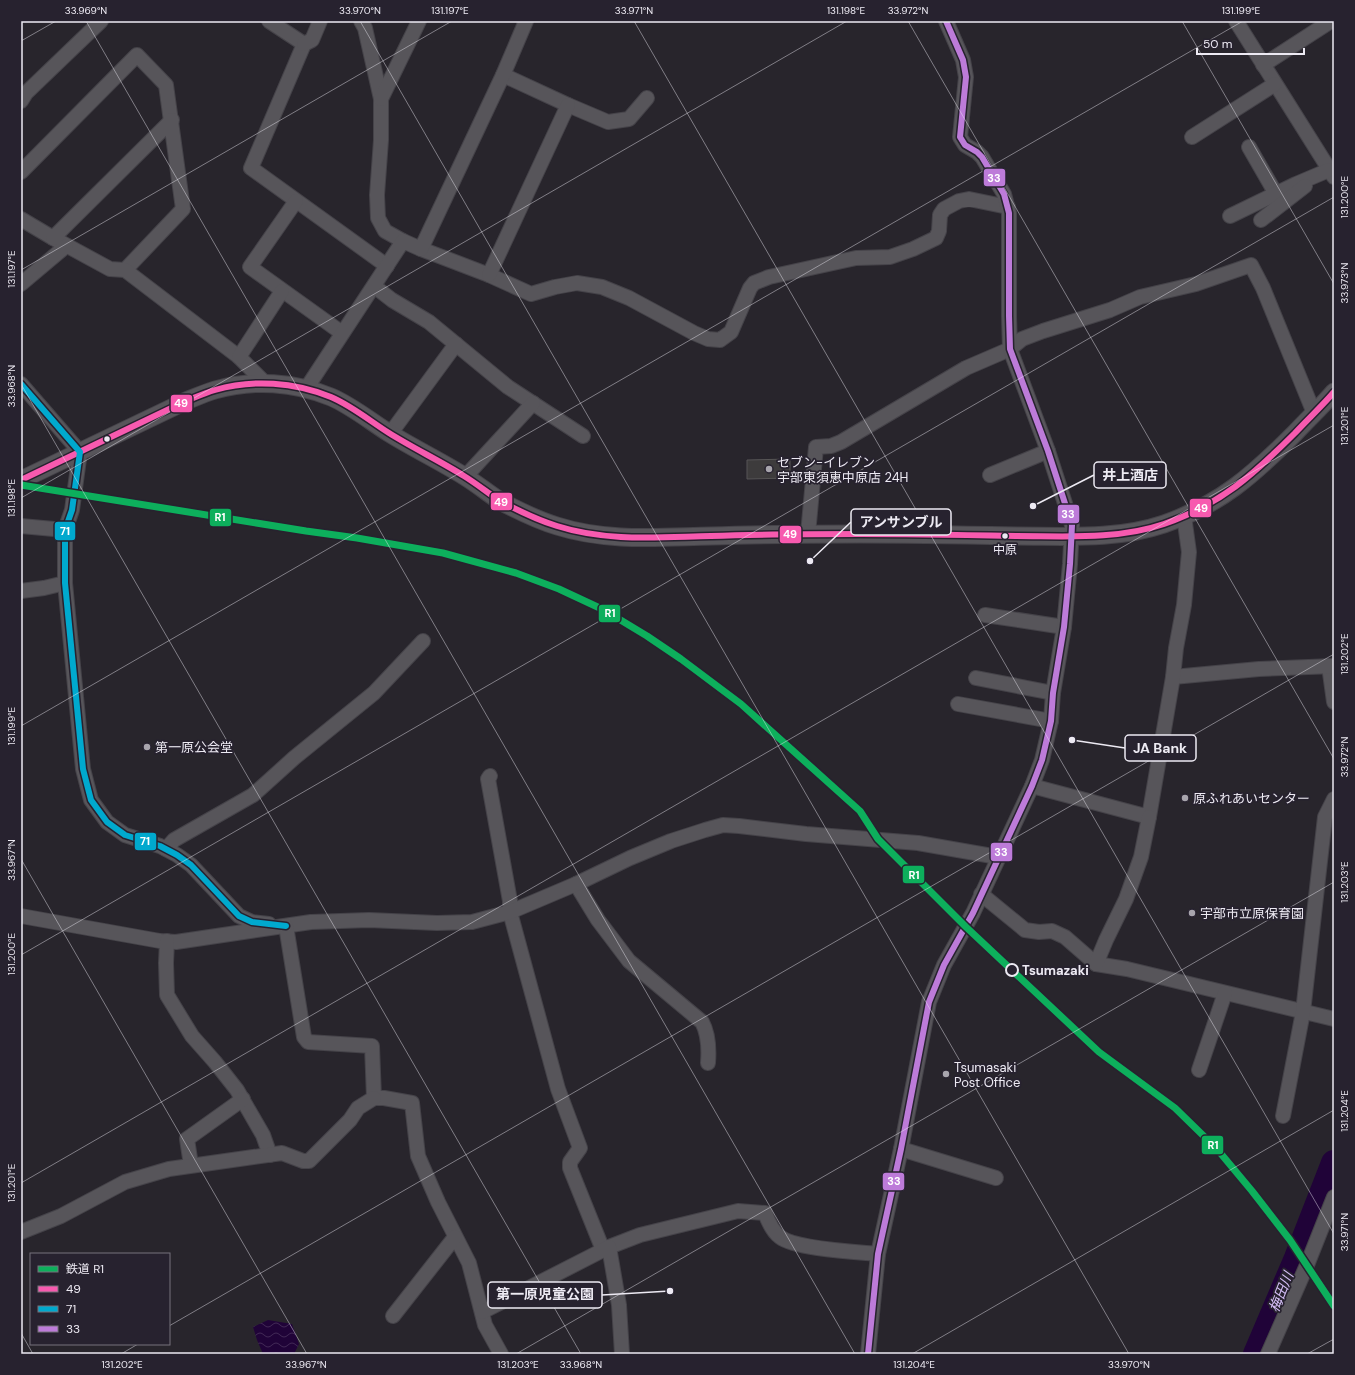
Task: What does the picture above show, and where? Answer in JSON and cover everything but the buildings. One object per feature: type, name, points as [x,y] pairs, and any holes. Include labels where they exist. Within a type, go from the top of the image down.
[{"type":"street","points":[[23,95],[101,21]]},
{"type":"street","points":[[269,21],[304,44]]},
{"type":"street","points":[[320,21],[312,40],[304,44],[251,168],[387,266]]},
{"type":"street","points":[[361,21],[365,28],[381,99],[381,140],[377,195],[378,218],[385,231],[421,249],[489,275],[531,294],[555,287],[577,283],[602,287],[629,298],[694,333],[708,339],[720,340],[731,332],[750,288],[754,283],[769,276],[856,258],[890,257],[914,249],[936,238],[939,231],[940,215],[944,209],[959,200],[969,199],[1008,207]]},
{"type":"street","points":[[381,99],[419,21]]},
{"type":"street","points":[[421,249],[503,75],[526,21]]},
{"type":"street","points":[[868,1354],[878,1254],[901,1149],[929,1002],[944,965],[966,927],[1032,786],[1042,760],[1051,721],[1053,693],[1064,627],[1072,525],[1048,451],[1010,349],[1008,207],[1004,194],[982,157],[965,145],[960,137],[966,77],[963,60],[946,21]]},
{"type":"street","points":[[1236,21],[1330,175]]},
{"type":"street","points":[[1263,65],[1331,21]]},
{"type":"street","points":[[21,172],[137,55],[166,85],[184,209],[125,270]]},
{"type":"street","points":[[503,75],[608,122],[629,119],[647,98]]},
{"type":"street","points":[[1192,137],[1275,84]]},
{"type":"street","points":[[489,275],[568,105]]},
{"type":"street","points":[[53,238],[172,120]]},
{"type":"street","points":[[1249,147],[1276,194]]},
{"type":"street","points":[[1230,216],[1276,194],[1330,175]]},
{"type":"street","points":[[1261,220],[1299,191],[1330,175]]},
{"type":"street","points":[[296,201],[250,267],[342,333]]},
{"type":"street","points":[[21,219],[66,246],[110,269],[125,270],[239,356],[265,383]]},
{"type":"street","points":[[306,389],[403,241]]},
{"type":"street","points":[[21,284],[66,246]]},
{"type":"street","points":[[808,534],[816,447],[831,446],[841,442],[966,368],[1010,349],[1022,340],[1043,331],[1110,310],[1140,297],[1196,284],[1251,265],[1263,288],[1314,413]]},
{"type":"street","points":[[374,286],[392,300],[429,322],[508,387],[583,436]]},
{"type":"street","points":[[239,356],[282,291]]},
{"type":"street","points":[[390,434],[456,344]]},
{"type":"street","points":[[21,480],[186,401],[213,391],[237,385],[265,383],[306,389],[331,397],[360,413],[390,434],[466,477],[498,500],[528,516],[579,533],[603,536],[647,537],[808,534],[1071,537],[1120,534],[1160,525],[1184,516],[1212,503],[1232,490],[1272,456],[1334,392]]},
{"type":"street","points":[[21,384],[80,452],[72,510],[65,530],[65,583],[83,769],[91,800],[107,822],[125,835],[160,846],[191,865],[239,916],[252,922],[286,926]]},
{"type":"street","points":[[466,477],[533,403]]},
{"type":"street","points":[[990,475],[1048,451]]},
{"type":"street","points":[[1096,964],[1126,899],[1141,857],[1149,817],[1184,605],[1189,552],[1184,516]]},
{"type":"street","points":[[21,526],[65,530]]},
{"type":"street","points":[[21,590],[44,588],[65,583]]},
{"type":"street","points":[[985,615],[1064,627]]},
{"type":"street","points":[[166,849],[174,840],[253,795],[294,758],[374,693],[423,640]]},
{"type":"street","points":[[1173,677],[1260,669],[1332,666],[1334,702]]},
{"type":"street","points":[[976,678],[1053,693]]},
{"type":"street","points":[[958,704],[1051,721]]},
{"type":"street","points":[[490,776],[488,779],[510,901],[510,912],[558,1090],[580,1148],[570,1162],[570,1168],[606,1249],[619,1305],[622,1354]]},
{"type":"street","points":[[1032,786],[1149,817]]},
{"type":"street","points":[[1283,1116],[1303,1012],[1325,817],[1334,799]]},
{"type":"street","points":[[21,916],[176,942],[311,922],[369,920],[437,923],[472,922],[510,912],[671,841],[723,825],[918,843],[998,857]]},
{"type":"street","points":[[576,884],[598,920],[629,961],[702,1022],[705,1027],[708,1063]]},
{"type":"street","points":[[981,894],[1025,930],[1039,932],[1052,931],[1065,938],[1096,964],[1127,969],[1334,1020]]},
{"type":"street","points":[[286,926],[304,1037],[308,1042],[372,1046],[374,1098]]},
{"type":"street","points":[[167,941],[167,995],[192,1036],[237,1090],[263,1135],[270,1155]]},
{"type":"street","points":[[1198,1070],[1225,993]]},
{"type":"street","points":[[21,1232],[61,1216],[125,1182],[169,1169],[282,1153],[303,1161],[309,1161],[350,1120],[358,1108],[374,1098],[384,1098],[412,1103],[418,1156],[438,1202],[469,1263],[485,1325],[501,1354]]},
{"type":"street","points":[[190,1166],[187,1139],[242,1099]]},
{"type":"street","points":[[901,1149],[996,1178]]},
{"type":"street","points":[[1268,1354],[1307,1265],[1334,1198]]},
{"type":"street","points":[[482,1312],[606,1249],[640,1235],[738,1211],[765,1214],[770,1226],[780,1237],[802,1246],[878,1254]]},
{"type":"street","points":[[393,1316],[455,1237]]},
{"type":"water","points":[[268,1320],[292,1324],[299,1344],[294,1354],[263,1354],[253,1327]]},
{"type":"waterway","name":"梅田川","points":[[1256,1354],[1297,1258],[1334,1163]]},
{"type":"rail line","name":"R1","points":[[21,485],[443,553],[516,573],[559,589],[604,610],[647,636],[681,659],[741,704],[860,811],[878,839],[966,927],[1099,1052],[1175,1108],[1217,1149],[1252,1191],[1290,1240],[1334,1306]]},
{"type":"transit line","name":"33","points":[[868,1354],[878,1254],[901,1149],[929,1002],[944,965],[973,913],[1032,786],[1042,760],[1051,721],[1053,693],[1064,627],[1070,564],[1072,525],[1048,451],[1010,349],[1009,213],[1004,194],[982,157],[977,152],[965,145],[960,137],[966,77],[963,60],[946,21]]},
{"type":"transit line","name":"49","points":[[21,480],[186,401],[215,390],[244,384],[259,383],[288,385],[331,397],[354,409],[398,439],[464,476],[500,501],[542,521],[576,531],[633,537],[805,534],[1016,536],[1109,535],[1128,533],[1164,524],[1203,507],[1235,487],[1265,462],[1334,392]]},
{"type":"transit line","name":"71","points":[[21,384],[80,452],[72,510],[65,530],[65,583],[83,769],[91,800],[107,822],[125,835],[160,846],[177,855],[191,865],[239,916],[252,922],[286,926]]},
{"type":"place","name":"セブン-イレブン 宇部東須恵中原店 24H","points":[[769,469]]},
{"type":"place","name":"井上酒店","points":[[1033,506]]},
{"type":"place","name":"中原","points":[[1005,536]]},
{"type":"place","name":"アンサンブル","points":[[810,561]]},
{"type":"place","name":"JA Bank","points":[[1072,740]]},
{"type":"place","name":"第一原公会堂","points":[[147,747]]},
{"type":"place","name":"原ふれあいセンター","points":[[1185,798]]},
{"type":"place","name":"宇部市立原保育園","points":[[1192,913]]},
{"type":"place","name":"Tsumazaki","points":[[1012,970]]},
{"type":"place","name":"Tsumasaki Post Office","points":[[946,1074]]},
{"type":"place","name":"第一原児童公園","points":[[670,1291]]}]
